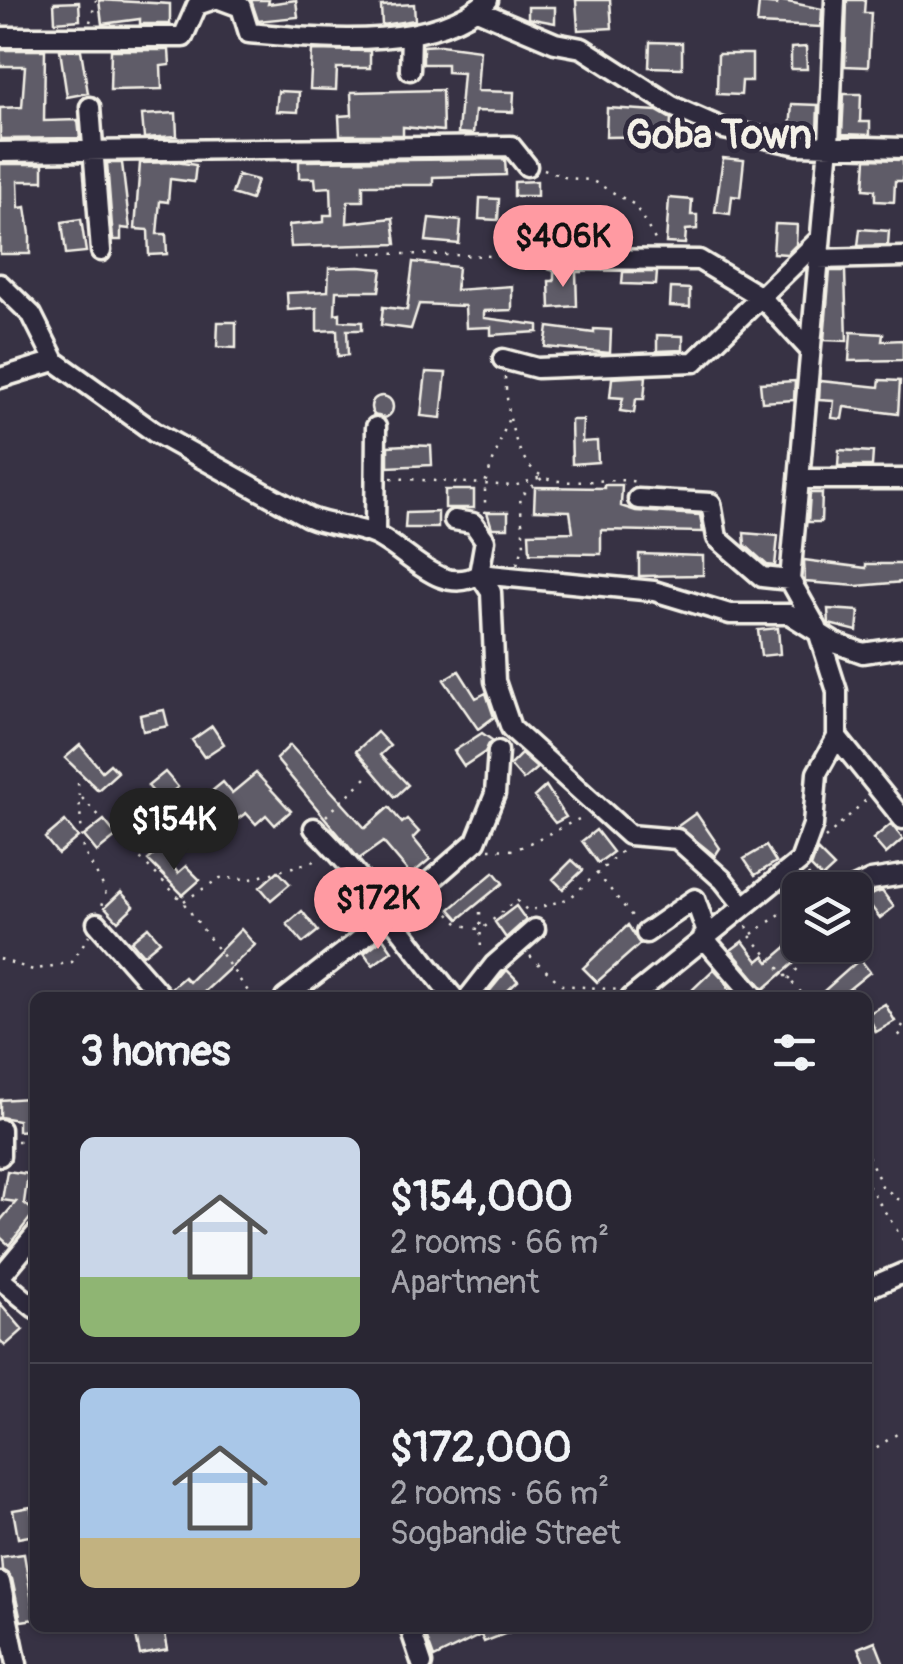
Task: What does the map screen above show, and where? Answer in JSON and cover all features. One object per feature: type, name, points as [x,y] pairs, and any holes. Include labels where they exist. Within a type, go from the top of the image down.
[{"type":"street","points":[[0,37],[183,38],[197,5],[212,0]]},
{"type":"street","points":[[222,0],[241,7],[249,33],[330,40],[411,35],[483,5],[555,43],[582,48],[672,106],[724,129],[798,145],[903,148]]},
{"type":"street","points":[[635,992],[800,861],[813,825],[816,773],[836,737],[837,691],[817,628],[790,580],[829,145],[835,0]]},
{"type":"street","points":[[410,70],[411,35]]},
{"type":"street","points":[[90,107],[100,251]]},
{"type":"street","points":[[0,152],[91,153],[193,146],[511,146],[527,166]]},
{"type":"street","points":[[503,359],[537,368],[694,362],[820,239]]},
{"type":"street","points":[[818,259],[903,257]]},
{"type":"street","points":[[553,259],[699,260],[761,297],[809,349]]},
{"type":"street","points":[[0,284],[32,315],[55,361],[154,432],[308,517],[375,535],[423,570],[466,580],[479,574],[654,592],[730,614],[790,614],[817,628],[834,643],[863,653],[903,647]]},
{"type":"street","points":[[0,378],[55,361]]},
{"type":"street","points":[[375,535],[376,427]]},
{"type":"street","points":[[798,480],[903,480]]},
{"type":"street","points":[[638,499],[712,502],[717,538],[762,577],[790,580]]},
{"type":"street","points":[[454,520],[473,523],[485,540],[479,574],[491,592],[495,681],[511,728],[598,812],[629,836],[676,839],[723,880],[742,904]]},
{"type":"street","points":[[836,737],[903,818]]},
{"type":"street","points":[[293,992],[388,918],[476,841],[495,794],[498,751]]},
{"type":"street","points":[[314,828],[361,876],[388,918],[449,992]]},
{"type":"street","points":[[872,880],[903,875]]},
{"type":"street","points":[[646,933],[695,899],[704,935],[751,992]]},
{"type":"street","points":[[97,923],[158,992]]},
{"type":"street","points":[[473,992],[494,966],[535,929]]},
{"type":"street","points":[[30,1241],[0,1278],[30,1304]]},
{"type":"street","points":[[872,1286],[903,1273]]},
{"type":"street","points":[[0,1582],[16,1664]]},
{"type":"street","points":[[411,1632],[422,1664]]},
{"type":"path","points":[[84,38],[96,0]]},
{"type":"path","points":[[527,166],[560,172],[567,178],[592,180],[635,205],[666,258]]},
{"type":"path","points":[[361,254],[498,253],[553,259]]},
{"type":"path","points":[[503,359],[508,419],[521,454],[543,477],[556,482],[637,481],[638,499]]},
{"type":"path","points":[[485,483],[508,419]]},
{"type":"path","points":[[376,474],[406,480],[514,486],[543,477]]},
{"type":"path","points":[[512,577],[524,545],[520,497],[543,477]]},
{"type":"path","points":[[314,828],[368,776]]},
{"type":"path","points":[[0,959],[33,970],[72,962],[97,923],[106,891],[83,850],[78,783]]},
{"type":"path","points":[[806,872],[800,861],[878,788]]},
{"type":"path","points":[[81,797],[182,902],[249,992]]},
{"type":"path","points":[[476,841],[499,851],[515,850],[553,828],[598,812]]},
{"type":"path","points":[[481,930],[516,900],[528,911],[570,898],[629,845],[629,836]]},
{"type":"path","points":[[182,902],[220,878],[251,879],[324,858],[334,848]]},
{"type":"path","points":[[596,872],[646,933]]},
{"type":"path","points":[[420,891],[459,924],[481,930]]},
{"type":"path","points":[[742,904],[750,936],[801,992]]},
{"type":"path","points":[[480,912],[479,948],[483,959],[494,966]]},
{"type":"path","points":[[750,936],[782,913]]},
{"type":"path","points":[[518,945],[562,986],[615,992]]},
{"type":"path","points":[[789,979],[804,962]]},
{"type":"path","points":[[903,1024],[898,1033],[903,1038]]},
{"type":"path","points":[[0,1142],[30,1141]]},
{"type":"path","points":[[872,1165],[882,1186],[903,1203]]},
{"type":"path","points":[[872,1190],[903,1240]]},
{"type":"path","points":[[872,1450],[903,1430]]},
{"type":"building","points":[[99,0],[170,4],[170,24],[140,24],[140,19],[102,24]]},
{"type":"building","points":[[251,0],[269,0],[268,4],[296,0],[298,17],[258,21]]},
{"type":"building","points":[[576,0],[610,0],[612,28],[578,30]]},
{"type":"building","points":[[778,0],[822,9],[821,27],[757,24],[759,3],[777,5]]},
{"type":"building","points":[[847,0],[865,0],[864,13],[871,13],[868,67],[845,66]]},
{"type":"building","points":[[79,2],[80,20],[55,22],[54,3]]},
{"type":"building","points":[[414,4],[415,20],[382,25],[381,6]]},
{"type":"building","points":[[528,7],[555,7],[555,23],[528,18]]},
{"type":"building","points":[[650,42],[682,43],[682,68],[649,67]]},
{"type":"building","points":[[423,46],[480,50],[477,91],[514,92],[513,112],[475,111],[473,134],[458,133],[463,73],[447,72],[447,64],[423,64]]},
{"type":"building","points":[[806,47],[807,69],[791,69],[791,48]]},
{"type":"building","points":[[0,50],[45,50],[44,121],[78,120],[80,138],[0,139],[0,108],[22,107],[25,66],[0,66]]},
{"type":"building","points":[[60,50],[81,50],[88,93],[67,97]]},
{"type":"building","points":[[111,50],[169,50],[170,65],[161,66],[162,89],[110,90]]},
{"type":"building","points":[[312,50],[370,51],[370,68],[337,68],[336,90],[310,89]]},
{"type":"building","points":[[718,54],[752,54],[752,81],[742,81],[741,95],[717,94]]},
{"type":"building","points":[[442,90],[443,131],[403,127],[403,135],[340,135],[339,116],[352,115],[351,92]]},
{"type":"building","points":[[278,91],[299,92],[298,112],[276,111]]},
{"type":"building","points":[[844,94],[861,94],[860,122],[870,122],[870,135],[842,134]]},
{"type":"building","points":[[792,104],[818,105],[817,133],[790,131]]},
{"type":"building","points":[[607,108],[657,111],[671,119],[670,136],[606,137]]},
{"type":"building","points":[[176,113],[177,136],[144,138],[142,115]]},
{"type":"building","points":[[723,158],[744,160],[740,197],[732,196],[730,214],[715,212]]},
{"type":"building","points":[[505,159],[506,175],[433,177],[433,185],[363,185],[363,201],[348,201],[347,223],[393,218],[396,244],[291,247],[289,225],[324,222],[324,215],[332,215],[331,187],[316,188],[315,178],[299,178],[299,161]]},
{"type":"building","points":[[866,159],[903,160],[903,181],[895,181],[894,202],[875,201],[875,190],[864,189]]},
{"type":"building","points":[[107,163],[122,163],[130,229],[121,228],[121,240],[113,240]]},
{"type":"building","points":[[140,163],[196,165],[194,182],[170,179],[168,202],[160,201],[157,234],[166,234],[167,254],[149,255],[148,230],[135,229]]},
{"type":"building","points":[[0,164],[43,164],[43,181],[18,181],[19,208],[26,207],[30,254],[0,254]]},
{"type":"building","points":[[238,175],[257,180],[251,200],[232,194]]},
{"type":"building","points":[[537,181],[537,196],[514,196],[514,182]]},
{"type":"building","points":[[480,198],[499,199],[498,220],[479,219]]},
{"type":"building","points":[[669,198],[692,200],[691,215],[697,215],[697,229],[686,230],[685,244],[666,243]]},
{"type":"building","points":[[429,218],[461,221],[459,244],[426,241]]},
{"type":"building","points":[[81,219],[86,252],[66,254],[62,222]]},
{"type":"building","points":[[775,224],[797,225],[796,245],[787,254],[773,253]]},
{"type":"building","points":[[860,229],[889,231],[888,245],[858,246]]},
{"type":"building","points":[[413,262],[458,267],[456,290],[512,286],[512,310],[484,311],[484,318],[538,325],[538,332],[491,335],[491,327],[466,328],[465,306],[419,304],[411,329],[381,325],[383,307],[407,310]]},
{"type":"building","points":[[329,268],[382,269],[379,291],[336,291],[335,314],[340,313],[340,321],[362,322],[362,330],[347,330],[348,355],[338,356],[337,330],[317,331],[317,308],[288,310],[287,293],[328,291]]},
{"type":"building","points":[[830,271],[845,271],[847,341],[824,340]]},
{"type":"building","points":[[554,272],[576,272],[577,306],[550,308],[549,281],[554,281]]},
{"type":"building","points":[[623,272],[657,272],[656,285],[622,284]]},
{"type":"building","points":[[671,288],[690,289],[690,307],[670,306]]},
{"type":"building","points":[[218,322],[236,322],[236,348],[217,347]]},
{"type":"building","points":[[548,327],[594,333],[594,329],[611,330],[610,353],[545,347]]},
{"type":"building","points":[[851,332],[883,334],[882,341],[903,340],[903,360],[849,361]]},
{"type":"building","points":[[657,335],[683,336],[683,350],[657,351]]},
{"type":"building","points":[[426,372],[446,373],[441,418],[421,416]]},
{"type":"building","points":[[646,376],[644,399],[636,399],[634,413],[620,411],[623,398],[610,397],[612,378]]},
{"type":"building","points":[[880,380],[900,381],[898,414],[844,407],[842,419],[832,418],[834,401],[819,400],[820,381],[879,387]]},
{"type":"building","points":[[795,381],[794,400],[762,402],[760,383]]},
{"type":"building","points":[[382,396],[390,399],[390,415],[382,418],[374,415],[371,407],[374,399]]},
{"type":"building","points":[[571,420],[583,420],[582,442],[597,441],[598,462],[572,464]]},
{"type":"building","points":[[388,446],[431,446],[432,465],[388,467]]},
{"type":"building","points":[[839,450],[873,452],[872,466],[838,466]]},
{"type":"building","points":[[622,485],[621,506],[636,511],[700,515],[703,532],[601,530],[601,554],[530,553],[529,533],[573,532],[570,511],[534,510],[535,487]]},
{"type":"building","points":[[445,490],[474,490],[474,508],[445,508]]},
{"type":"building","points":[[810,493],[822,493],[821,522],[808,522]]},
{"type":"building","points":[[438,512],[438,528],[405,528],[406,513]]},
{"type":"building","points":[[487,512],[508,512],[508,528],[492,528]]},
{"type":"building","points":[[744,533],[778,536],[775,566],[767,565],[745,545]]},
{"type":"building","points":[[639,554],[703,556],[703,575],[639,576]]},
{"type":"building","points":[[804,560],[866,568],[866,564],[903,564],[903,582],[857,586],[805,582]]},
{"type":"building","points":[[828,609],[859,611],[857,631],[829,624]]},
{"type":"building","points":[[778,628],[780,654],[761,656],[758,630]]},
{"type":"building","points":[[459,671],[476,698],[486,693],[494,717],[478,729],[444,680]]},
{"type":"building","points":[[164,710],[168,726],[143,731],[140,715]]},
{"type":"building","points":[[212,726],[224,744],[204,757],[192,740]]},
{"type":"building","points":[[377,732],[390,746],[380,755],[408,785],[395,797],[356,751]]},
{"type":"building","points":[[482,733],[492,740],[485,752],[464,766],[454,751]]},
{"type":"building","points":[[80,745],[102,771],[110,764],[118,772],[98,790],[65,758]]},
{"type":"building","points":[[290,745],[365,828],[389,807],[402,823],[407,819],[419,832],[413,838],[430,859],[411,875],[383,842],[359,859],[276,759]]},
{"type":"building","points":[[521,754],[537,768],[523,780],[510,765]]},
{"type":"building","points":[[165,772],[178,787],[161,801],[148,786]]},
{"type":"building","points":[[256,773],[291,811],[275,825],[266,815],[256,824],[246,813],[220,832],[209,818],[224,807],[212,791],[223,782],[232,793]]},
{"type":"building","points":[[546,786],[566,817],[555,823],[534,797]]},
{"type":"building","points":[[696,813],[720,848],[715,856],[678,826]]},
{"type":"building","points":[[104,820],[117,836],[97,852],[84,836]]},
{"type":"building","points":[[65,821],[78,837],[58,854],[45,838]]},
{"type":"building","points":[[891,824],[903,839],[886,854],[873,839]]},
{"type":"building","points":[[596,830],[613,852],[598,863],[582,841]]},
{"type":"building","points":[[766,846],[776,862],[755,875],[744,859]]},
{"type":"building","points":[[160,850],[178,873],[186,866],[200,880],[183,895],[148,860]]},
{"type":"building","points":[[817,850],[834,867],[829,872],[816,872],[811,867]]},
{"type":"building","points":[[572,860],[583,870],[563,889],[553,879]]},
{"type":"building","points":[[278,871],[290,884],[271,900],[260,887]]},
{"type":"building","points":[[494,872],[503,883],[459,919],[450,909]]},
{"type":"building","points":[[882,891],[894,907],[880,918],[872,908],[872,894]]},
{"type":"building","points":[[121,892],[134,906],[118,921],[105,907]]},
{"type":"building","points":[[516,906],[526,920],[506,938],[495,922]]},
{"type":"building","points":[[302,911],[318,931],[303,943],[287,924]]},
{"type":"building","points":[[628,925],[640,944],[597,982],[583,968]]},
{"type":"building","points":[[148,927],[160,941],[143,955],[131,941]]},
{"type":"building","points":[[241,929],[255,945],[204,992],[173,992],[171,988],[184,977],[189,982]]},
{"type":"building","points":[[383,938],[392,951],[373,965],[364,953]]},
{"type":"building","points":[[743,941],[758,961],[764,956],[769,962],[782,951],[782,962],[795,962],[764,989],[731,950]]},
{"type":"building","points":[[857,962],[862,962],[870,972],[845,992],[823,992]]},
{"type":"building","points":[[714,969],[730,992],[696,992],[693,989]]},
{"type":"building","points":[[507,970],[518,981],[506,992],[489,992]]},
{"type":"building","points":[[885,1004],[895,1021],[876,1032],[872,1012]]},
{"type":"building","points":[[28,1098],[30,1130],[18,1131],[18,1120],[0,1117],[0,1100]]},
{"type":"building","points":[[7,1171],[28,1174],[24,1203],[30,1208],[30,1218],[9,1245],[0,1237],[0,1221],[16,1202],[2,1200]]},
{"type":"building","points":[[0,1303],[23,1330],[5,1346],[0,1340]]},
{"type":"building","points":[[30,1507],[30,1536],[18,1538],[13,1510]]},
{"type":"building","points":[[24,1554],[30,1620],[21,1621],[12,1579],[2,1570],[1,1557]]},
{"type":"building","points":[[135,1632],[165,1632],[168,1650],[140,1655]]},
{"type":"building","points":[[424,1632],[510,1632],[484,1642],[481,1635],[434,1658]]},
{"type":"building","points":[[875,1641],[884,1664],[865,1664],[858,1648]]},
{"type":"district","name":"Goba Town","points":[[719,134]]}]
